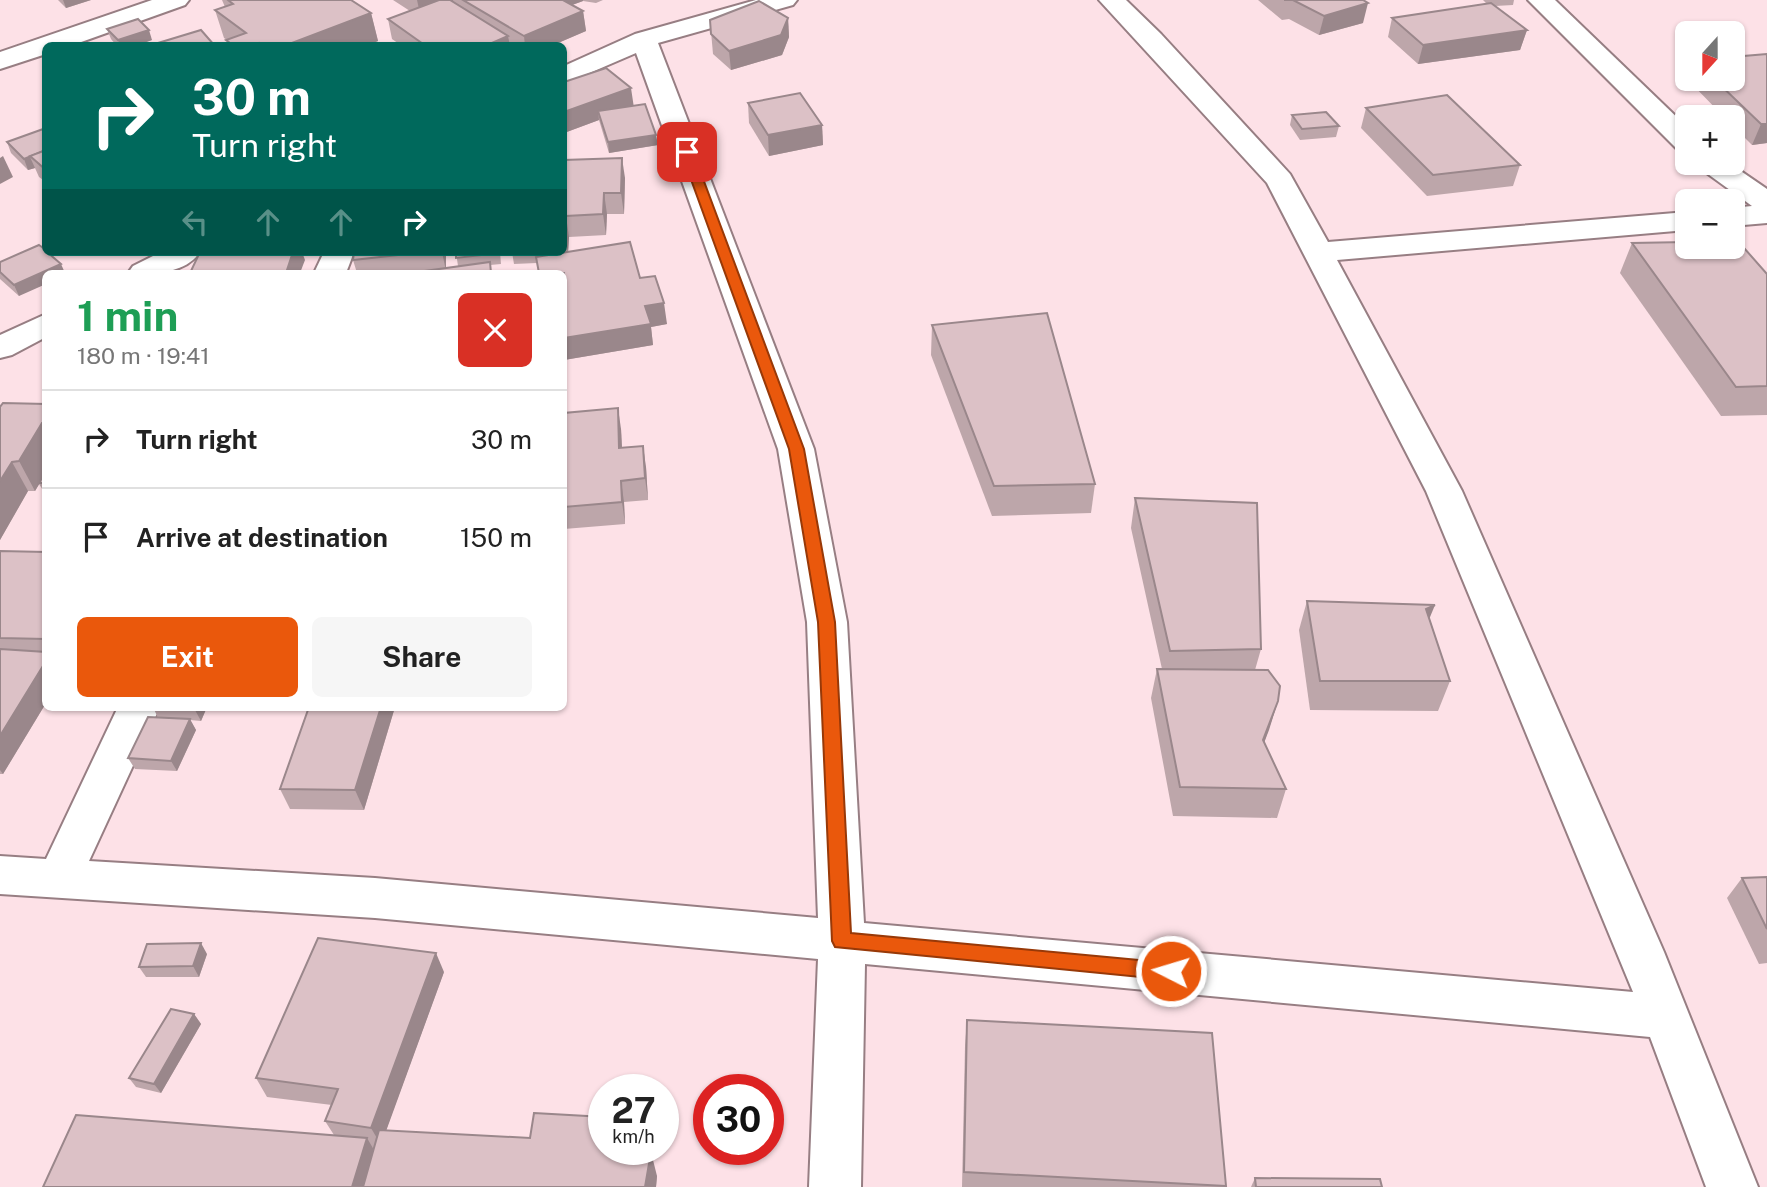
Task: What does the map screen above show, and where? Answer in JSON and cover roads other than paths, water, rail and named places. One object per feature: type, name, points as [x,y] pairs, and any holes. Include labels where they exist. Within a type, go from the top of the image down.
[{"type":"street","points":[[55,42],[176,0]]},
{"type":"street","points":[[567,75],[644,39],[784,0]]},
{"type":"street","points":[[1112,0],[1152,39],[1280,180],[1444,491],[1636,939],[1732,1187]]},
{"type":"street","points":[[1541,0],[1675,131]]},
{"type":"street","points":[[644,39],[796,449],[827,622],[842,941],[835,1187]]},
{"type":"street","points":[[0,61],[42,46]]},
{"type":"street","points":[[1728,175],[1767,203]]},
{"type":"street","points":[[1745,216],[1767,214]]},
{"type":"street","points":[[1318,252],[1675,222]]},
{"type":"street","points":[[150,270],[177,256]]},
{"type":"street","points":[[0,348],[42,326]]},
{"type":"street","points":[[59,878],[137,711]]},
{"type":"street","points":[[0,874],[375,898],[1666,1017]]}]
